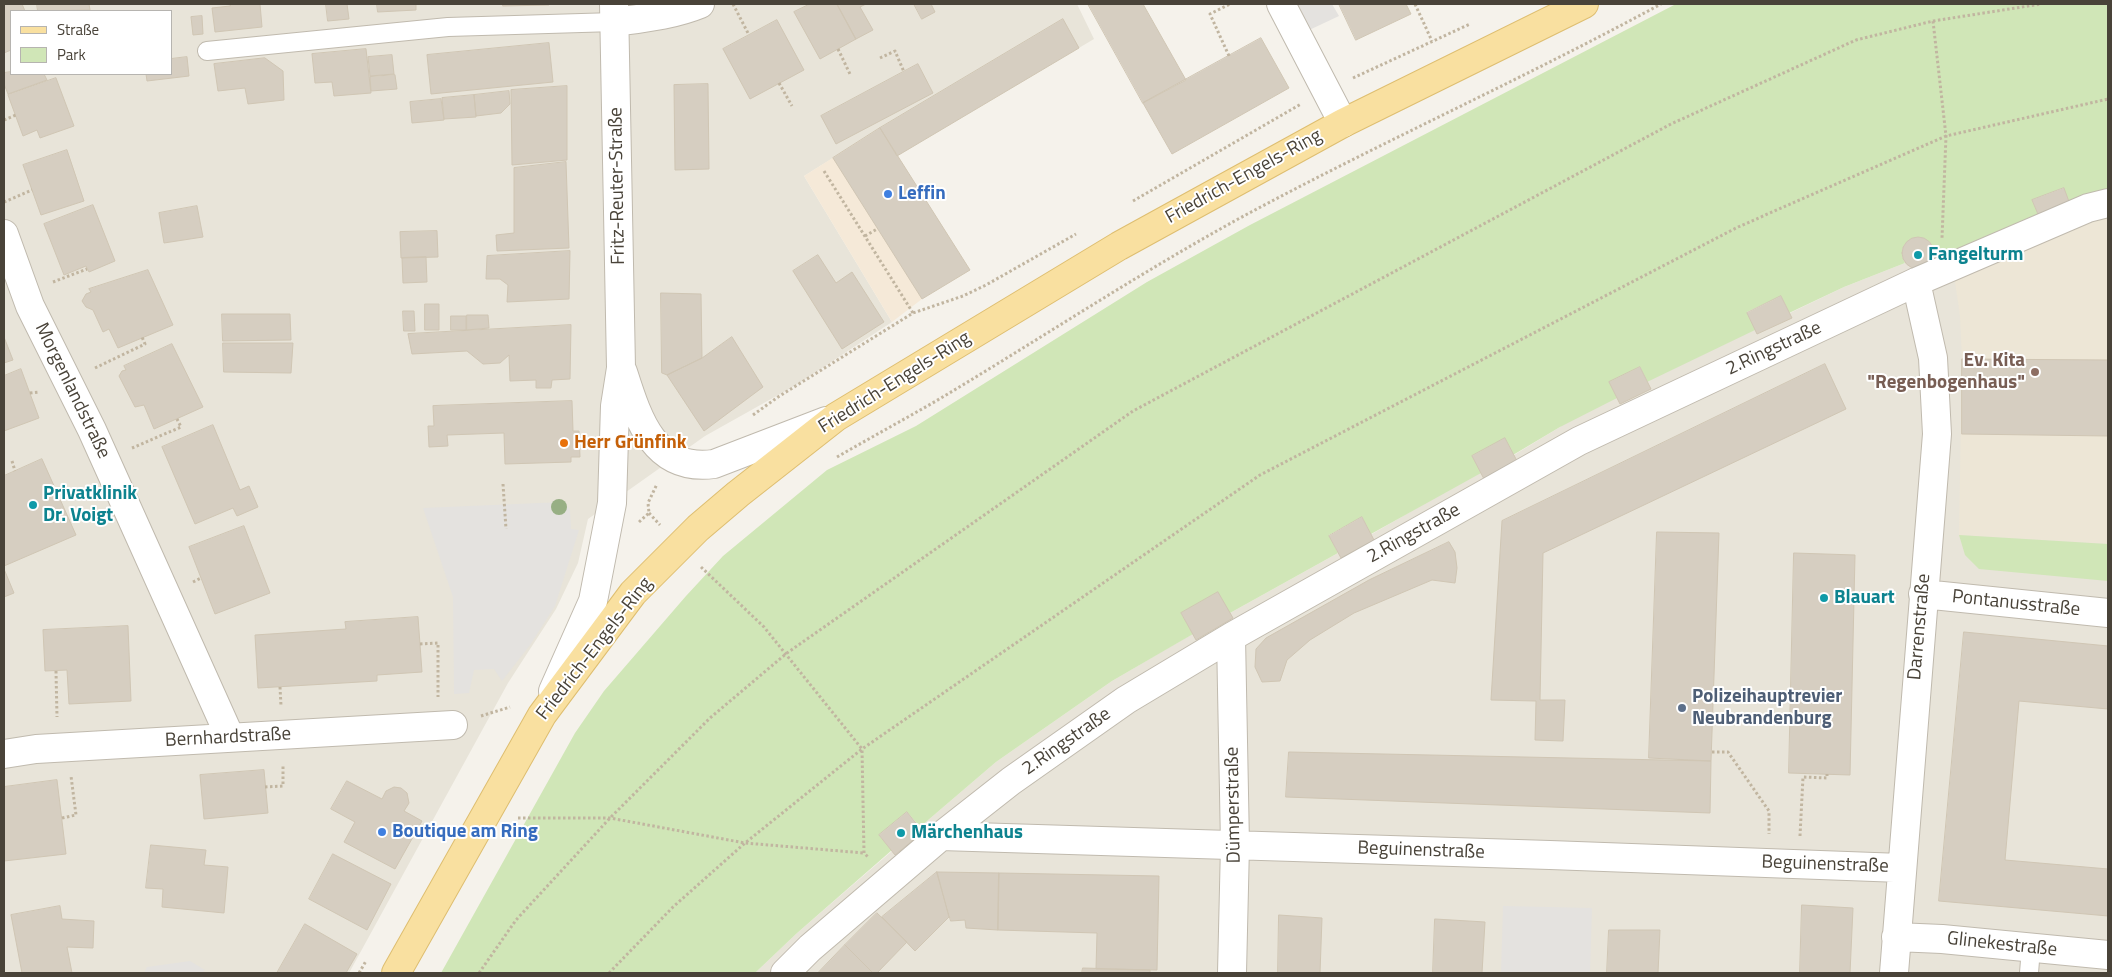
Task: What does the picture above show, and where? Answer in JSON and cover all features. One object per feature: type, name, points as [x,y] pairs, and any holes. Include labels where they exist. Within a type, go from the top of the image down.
[{"type":"main road","name":"Friedrich-Engels-Ring","points":[[396,973],[542,715],[633,593],[698,528],[738,494],[836,417],[1118,246],[1343,123],[1584,4]]},
{"type":"street","points":[[615,13],[652,18],[686,10],[700,4]]},
{"type":"street","points":[[1281,4],[1343,123]]},
{"type":"street","name":"Fritz-Reuter-Straße","points":[[542,715],[593,601],[612,503],[615,406],[622,368],[615,13]]},
{"type":"street","name":"2.Ringstraße","points":[[785,973],[810,948],[941,836],[1011,781],[1126,700],[1231,637],[1580,441],[1946,268],[2088,208],[2108,202]]},
{"type":"street","name":"Morgenlandstraße","points":[[4,234],[25,292],[106,460],[230,737]]},
{"type":"street","name":"Darrenstraße","points":[[1894,973],[1900,868],[1937,434],[1933,358],[1916,282]]},
{"type":"street","name":"Fritz-Reuter-Straße","points":[[622,368],[634,408],[647,434],[660,450],[670,457],[687,464],[700,466],[714,464],[836,417]]},
{"type":"street","name":"Pontanusstraße","points":[[1923,594],[2108,613]]},
{"type":"street","name":"Dümperstraße","points":[[1231,637],[1235,845],[1232,973]]},
{"type":"street","name":"Bernhardstraße","points":[[4,754],[62,748],[446,725]]},
{"type":"street","name":"Beguinenstraße","points":[[941,836],[1768,862],[1900,868]]},
{"type":"street","name":"Glinekestraße","points":[[1896,937],[1942,939],[2030,961],[2108,955]]},
{"type":"lane","points":[[207,51],[448,27],[615,13]]},
{"type":"path","points":[[733,4],[749,35]]},
{"type":"path","points":[[1229,56],[1210,14],[1222,5],[1230,4]]},
{"type":"path","points":[[1415,4],[1432,41]]},
{"type":"path","points":[[831,461],[1239,219],[1662,4]]},
{"type":"path","points":[[479,973],[516,920],[610,818],[710,718],[787,653],[1133,411],[1671,124],[1856,40],[1933,21],[2041,4]]},
{"type":"path","points":[[1933,21],[1946,136],[1942,242],[1946,268]]},
{"type":"path","points":[[838,49],[850,74]]},
{"type":"path","points":[[880,58],[895,51],[904,72]]},
{"type":"path","points":[[779,83],[792,106]]},
{"type":"path","points":[[609,973],[673,907],[745,843],[862,749],[1260,475],[1738,227],[1946,136],[2108,99]]},
{"type":"path","points":[[4,120],[16,115]]},
{"type":"path","points":[[824,171],[913,313]]},
{"type":"path","points":[[4,202],[32,190]]},
{"type":"path","points":[[865,236],[877,229]]},
{"type":"path","points":[[25,292],[87,269]]},
{"type":"path","points":[[68,381],[145,344],[142,337]]},
{"type":"path","points":[[106,460],[181,427],[177,419]]},
{"type":"path","points":[[12,461],[16,470]]},
{"type":"path","points":[[503,484],[506,528]]},
{"type":"path","points":[[695,572],[706,561]]},
{"type":"path","points":[[517,818],[610,818],[745,843],[864,853],[862,749],[787,653],[701,567]]},
{"type":"path","points":[[420,644],[438,643],[446,725]]},
{"type":"path","points":[[56,671],[62,748],[76,815],[62,818]]},
{"type":"path","points":[[1712,752],[1728,752],[1769,811],[1768,862]]},
{"type":"path","points":[[1798,864],[1803,777],[1827,778],[1827,774]]},
{"type":"path","points":[[512,826],[522,809]]},
{"type":"shaded area","points":[[4,4],[1077,4],[1094,39],[897,156],[833,158],[804,176],[892,322],[796,385],[705,436],[588,519],[578,563],[556,609],[508,683],[349,973],[4,973]]},
{"type":"shaded area","points":[[1291,4],[1332,4],[1339,16],[1305,32]]},
{"type":"shaded area","name":"Leffin","points":[[880,128],[970,270],[922,299],[892,322],[804,176]]},
{"type":"shaded area","points":[[2064,188],[2108,192],[2108,973],[755,973],[796,934],[892,851],[879,835],[907,812],[920,827],[996,762],[1112,681],[1192,634],[1181,613],[1230,613],[1338,553],[1329,536],[1362,517],[1372,534],[1424,504],[1472,456],[1505,438],[1514,455],[1560,427],[1609,382],[1640,367],[1647,382],[1747,313],[1781,296],[1790,313],[1844,287],[1905,263],[1902,252],[1903,247],[1906,242],[1915,237],[1926,239],[1930,243],[1933,247],[1934,257],[2039,216],[2032,200]]},
{"type":"shaded area","name":"Ev. Kita \"Regenbogenhaus\"","points":[[2108,214],[2108,544],[1959,535],[1962,359],[1960,316],[1954,275]]},
{"type":"shaded area","points":[[563,502],[570,509],[571,529],[579,530],[555,606],[530,645],[502,681],[494,669],[474,670],[469,693],[454,694],[453,597],[423,508]]},
{"type":"shaded area","points":[[1503,906],[1592,908],[1590,973],[1501,973]]},
{"type":"shaded area","points":[[190,961],[205,970],[202,973],[144,973],[147,967]]},
{"type":"green space","points":[[1676,4],[2108,4],[2108,192],[2070,205],[2063,188],[2033,200],[2039,216],[1934,258],[1933,248],[1929,242],[1922,238],[1909,240],[1904,246],[1902,253],[1905,263],[1844,287],[1789,313],[1781,296],[1747,312],[1755,330],[1647,382],[1640,367],[1610,382],[1617,398],[1560,427],[1513,455],[1505,439],[1472,456],[1481,473],[1371,534],[1362,517],[1329,535],[1338,553],[1230,613],[1181,613],[1193,634],[1112,681],[996,762],[920,827],[907,812],[879,835],[892,850],[796,934],[755,973],[441,973],[575,733],[604,691],[723,556],[827,470],[916,426],[1147,282],[1250,225]]},
{"type":"green space","points":[[1959,535],[2108,544],[2108,581],[1979,569],[1965,555]]},
{"type":"building","points":[[4,4],[22,4],[25,10],[10,10],[10,50],[4,53]]},
{"type":"building","points":[[37,4],[89,4],[90,10],[38,10]]},
{"type":"building","points":[[230,4],[260,4],[262,27],[215,32],[212,8],[230,6]]},
{"type":"building","points":[[326,4],[347,4],[349,19],[328,21]]},
{"type":"building","points":[[377,4],[416,4],[416,10],[378,12]]},
{"type":"building","points":[[503,4],[549,4],[549,5],[503,6]]},
{"type":"building","points":[[810,4],[837,4],[856,39],[820,59],[794,12]]},
{"type":"building","points":[[837,4],[866,4],[860,7],[873,30],[856,39]]},
{"type":"building","points":[[914,4],[931,4],[935,12],[922,19]]},
{"type":"building","points":[[1088,4],[1143,4],[1186,80],[1143,103]]},
{"type":"building","points":[[1339,4],[1406,4],[1411,14],[1356,40]]},
{"type":"building","points":[[202,16],[203,34],[193,35],[191,17]]},
{"type":"building","points":[[1063,19],[1079,48],[897,156],[880,128]]},
{"type":"building","points":[[777,20],[804,70],[750,99],[723,49]]},
{"type":"building","points":[[1261,38],[1289,88],[1172,154],[1143,103]]},
{"type":"building","points":[[549,43],[553,82],[431,94],[427,55]]},
{"type":"building","points":[[366,49],[371,93],[334,96],[332,82],[315,83],[312,54]]},
{"type":"building","points":[[392,55],[394,74],[370,76],[368,57]]},
{"type":"building","points":[[187,57],[189,76],[147,81],[146,75],[172,75],[172,59]]},
{"type":"building","points":[[265,58],[283,71],[284,100],[248,104],[245,88],[218,91],[214,64]]},
{"type":"building","points":[[918,64],[933,93],[836,144],[821,116]]},
{"type":"building","points":[[10,72],[10,75],[44,75],[47,80],[8,94],[4,84],[4,73]]},
{"type":"building","points":[[395,75],[397,89],[371,91],[370,77]]},
{"type":"building","points":[[56,78],[74,126],[40,138],[37,130],[23,136],[8,95]]},
{"type":"building","points":[[708,84],[709,169],[675,170],[674,85]]},
{"type":"building","points":[[567,86],[567,160],[512,165],[511,90]]},
{"type":"building","points":[[509,91],[510,104],[501,113],[476,116],[474,95]]},
{"type":"building","points":[[474,95],[476,117],[444,119],[442,98]]},
{"type":"building","points":[[441,99],[444,120],[412,123],[410,102]]},
{"type":"building","name":"Leffin","points":[[880,128],[970,270],[922,299],[833,158]]},
{"type":"building","points":[[67,150],[84,201],[41,215],[23,165]]},
{"type":"building","points":[[566,162],[569,248],[497,251],[496,235],[514,233],[514,168]]},
{"type":"building","points":[[2064,188],[2071,207],[2040,219],[2032,200]]},
{"type":"building","points":[[93,205],[115,261],[89,272],[86,266],[64,275],[44,224]]},
{"type":"building","points":[[197,206],[203,237],[164,243],[159,213]]},
{"type":"building","points":[[437,231],[438,257],[401,258],[400,232]]},
{"type":"building","name":"Fangelturm","points":[[1918,237],[1924,238],[1929,242],[1933,247],[1933,259],[1929,264],[1924,268],[1918,269],[1912,268],[1907,264],[1903,259],[1902,253],[1903,247],[1907,242],[1912,238]]},
{"type":"building","points":[[570,251],[569,299],[507,302],[508,285],[500,279],[486,279],[487,256]]},
{"type":"building","points":[[818,255],[836,283],[852,272],[884,322],[842,349],[793,271]]},
{"type":"building","points":[[426,257],[427,282],[403,283],[402,258]]},
{"type":"building","points":[[148,270],[173,325],[118,348],[109,329],[103,332],[93,310],[86,307],[82,301],[86,294],[91,292],[89,289]]},
{"type":"building","points":[[661,293],[701,294],[702,358],[667,375],[662,373]]},
{"type":"building","points":[[1781,296],[1792,318],[1757,334],[1747,313]]},
{"type":"building","points":[[425,304],[439,304],[439,330],[425,330]]},
{"type":"building","points":[[403,311],[414,311],[415,331],[404,331]]},
{"type":"building","points":[[222,314],[290,314],[291,340],[223,341]]},
{"type":"building","points":[[467,315],[488,315],[489,328],[467,330]]},
{"type":"building","points":[[451,316],[466,316],[466,330],[451,330]]},
{"type":"building","points":[[571,325],[570,379],[552,380],[551,388],[536,388],[536,380],[510,381],[509,355],[500,363],[483,364],[467,351],[412,354],[408,334]]},
{"type":"building","points":[[4,337],[13,360],[4,363]]},
{"type":"building","points":[[732,337],[763,387],[704,431],[667,375],[702,358]]},
{"type":"building","points":[[223,343],[293,343],[291,373],[224,372]]},
{"type":"building","points":[[172,344],[203,407],[154,429],[144,405],[135,407],[119,376],[122,371],[126,370],[124,366]]},
{"type":"building","points":[[1962,359],[2108,360],[2108,436],[1962,434]]},
{"type":"building","points":[[1825,364],[1846,409],[1543,553],[1540,700],[1565,700],[1563,741],[1535,740],[1536,701],[1491,700],[1502,521]]},
{"type":"building","points":[[1640,367],[1651,389],[1620,404],[1609,382]]},
{"type":"building","points":[[21,369],[39,418],[4,431],[4,376]]},
{"type":"building","points":[[572,401],[573,431],[579,431],[580,457],[571,457],[571,462],[505,464],[504,433],[447,435],[448,446],[429,447],[428,426],[434,426],[433,406]]},
{"type":"building","points":[[213,425],[240,490],[249,486],[258,507],[237,516],[233,508],[195,524],[162,447]]},
{"type":"building","points":[[1505,438],[1517,461],[1484,479],[1472,456]]},
{"type":"building","name":"Privatklinik Dr. Voigt","points":[[42,459],[76,535],[4,566],[4,476]]},
{"type":"building","points":[[1362,517],[1374,540],[1341,558],[1329,536]]},
{"type":"building","points":[[244,526],[270,593],[215,614],[189,547]]},
{"type":"building","points":[[1657,532],[1719,533],[1711,761],[1649,758]]},
{"type":"building","points":[[1449,542],[1455,552],[1457,568],[1455,583],[1432,580],[1354,613],[1310,640],[1287,660],[1280,681],[1262,682],[1255,667],[1256,649],[1266,638],[1369,580]]},
{"type":"building","points":[[1794,553],[1855,555],[1850,775],[1789,773]]},
{"type":"building","points":[[4,569],[14,593],[4,597]]},
{"type":"building","points":[[1218,592],[1233,618],[1196,640],[1181,613]]},
{"type":"building","points":[[418,617],[422,672],[377,675],[377,681],[258,688],[255,635],[346,629],[345,622]]},
{"type":"building","points":[[128,626],[131,701],[69,704],[67,670],[45,671],[43,630]]},
{"type":"building","points":[[1964,632],[2108,646],[2108,709],[2019,701],[2005,860],[2108,869],[2108,916],[1939,901]]},
{"type":"building","points":[[1289,752],[1711,761],[1710,813],[1286,797]]},
{"type":"building","points":[[264,770],[268,813],[204,819],[200,775]]},
{"type":"building","points":[[57,780],[66,854],[4,861],[4,787]]},
{"type":"building","name":"Boutique am Ring","points":[[347,781],[382,799],[386,791],[394,787],[401,788],[407,793],[409,803],[404,811],[422,821],[395,869],[344,842],[355,822],[331,809]]},
{"type":"building","name":"Märchenhaus","points":[[907,812],[923,832],[895,855],[879,835]]},
{"type":"building","points":[[151,845],[206,850],[204,865],[228,867],[224,913],[162,907],[163,889],[146,888]]},
{"type":"building","points":[[333,854],[391,884],[367,930],[309,899]]},
{"type":"building","points":[[937,872],[999,873],[998,930],[966,928],[965,920],[951,921]]},
{"type":"building","points":[[937,872],[949,917],[915,951],[882,917]]},
{"type":"building","points":[[999,873],[1159,876],[1157,970],[1096,969],[1097,933],[998,930]]},
{"type":"building","points":[[1802,905],[1853,908],[1850,973],[1800,973]]},
{"type":"building","points":[[60,906],[62,919],[94,921],[93,948],[67,947],[72,973],[22,973],[11,915]]},
{"type":"building","points":[[877,913],[907,942],[877,973],[873,973],[845,945]]},
{"type":"building","points":[[1279,915],[1322,918],[1320,973],[1278,973]]},
{"type":"building","points":[[1435,919],[1485,922],[1482,973],[1433,973]]},
{"type":"building","points":[[305,924],[357,954],[346,973],[277,973]]},
{"type":"building","points":[[1609,930],[1660,930],[1658,973],[1607,973]]},
{"type":"building","points":[[845,945],[873,973],[818,973]]},
{"type":"building","points":[[1083,968],[1150,970],[1150,973],[1082,973]]},
{"type":"place","name":"Leffin","points":[[888,194]]},
{"type":"place","name":"Fangelturm","points":[[1918,255]]},
{"type":"place","name":"Ev. Kita \"Regenbogenhaus\"","points":[[2035,372]]},
{"type":"place","name":"Herr Grünfink","points":[[564,443]]},
{"type":"place","name":"Privatklinik Dr. Voigt","points":[[33,505]]},
{"type":"place","name":"Blauart","points":[[1824,598]]},
{"type":"place","name":"Polizeihauptrevier Neubrandenburg","points":[[1682,708]]},
{"type":"place","name":"Boutique am Ring","points":[[382,832]]},
{"type":"place","name":"Märchenhaus","points":[[901,833]]}]
